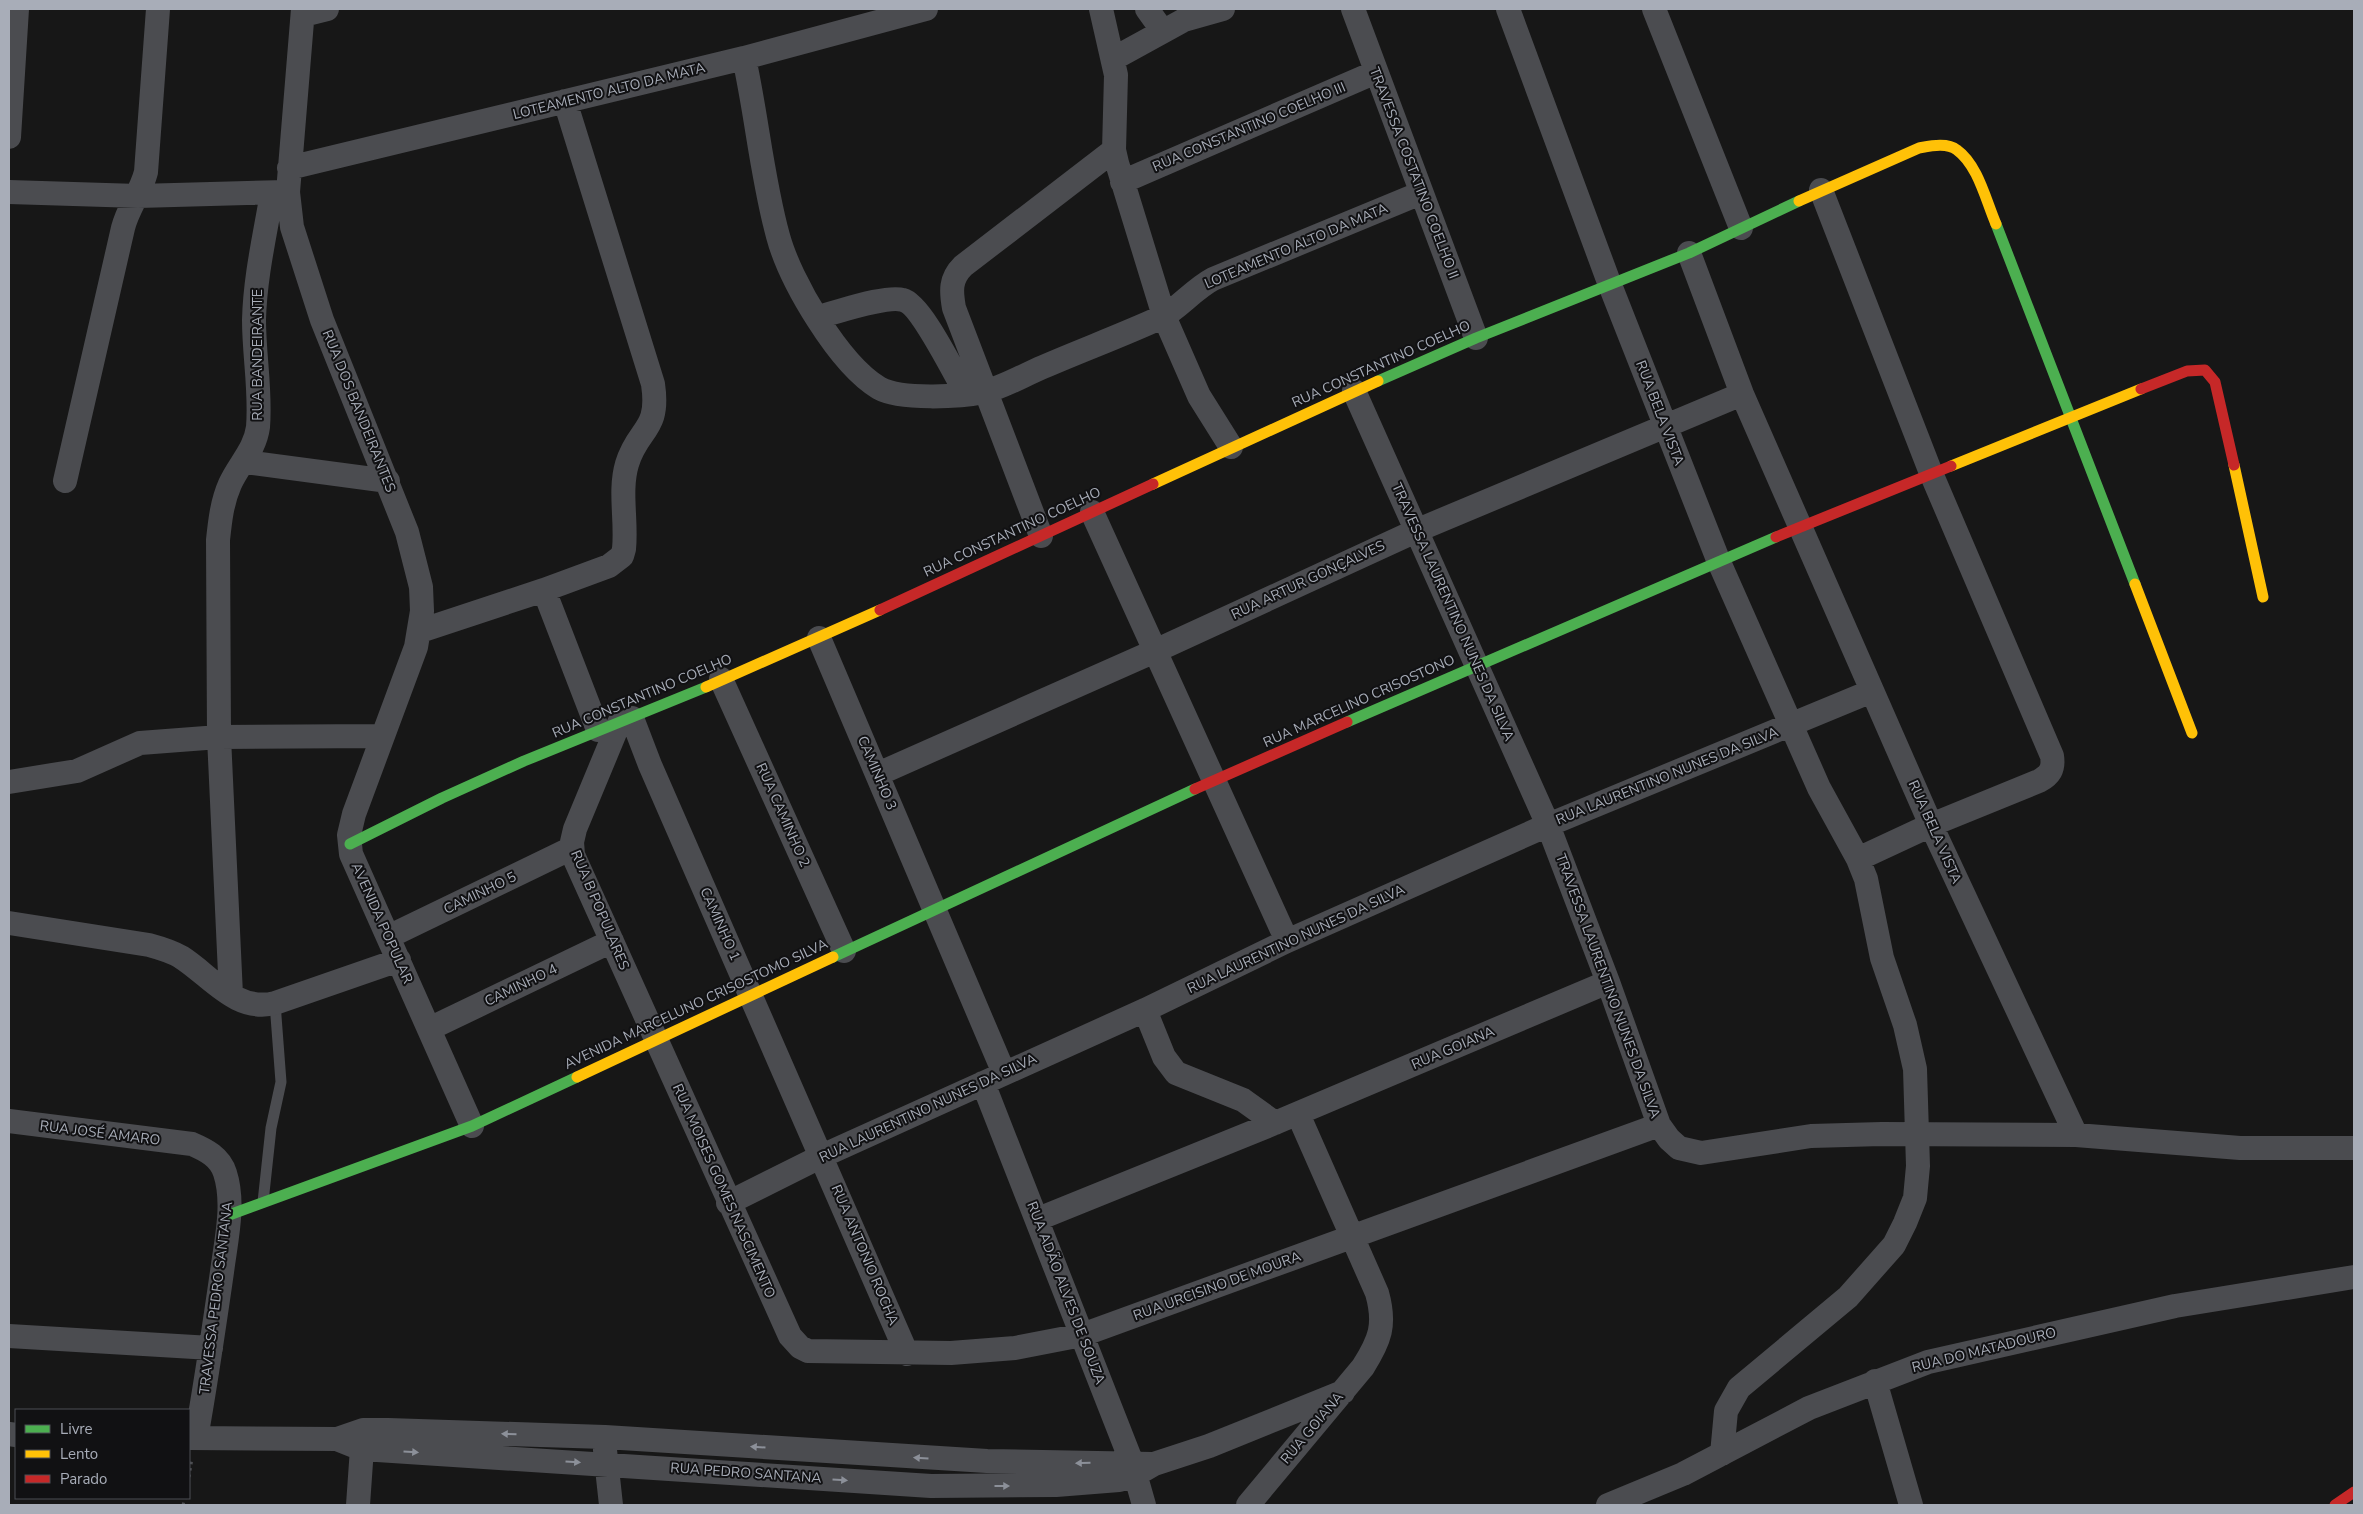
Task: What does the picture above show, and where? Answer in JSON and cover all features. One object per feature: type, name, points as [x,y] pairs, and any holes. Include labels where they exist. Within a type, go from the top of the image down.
[{"type":"main road","name":"RUA CONSTANTINO COELHO","points":[[350,844],[442,798],[819,638],[1354,391],[1476,338],[1689,253],[1821,190],[1919,148],[1931,146],[1947,146],[1956,149],[1965,156],[1972,168],[2006,248],[2192,733]]},
{"type":"main road","points":[[1800,526],[2070,416],[2187,371],[2201,369],[2209,372],[2218,390],[2263,597]]},
{"type":"main road","name":"RUA MARCELINO CRISOSTONO","points":[[933,910],[1213,781],[1800,526]]},
{"type":"main road","name":"AVENIDA MARCELUNO CRISOSTOMO SILVA","points":[[229,1215],[472,1126],[844,950],[933,910]]},
{"type":"main road","points":[[2335,1505],[2354,1492]]},
{"type":"street","points":[[9,137],[17,9]]},
{"type":"street","points":[[65,481],[123,228],[130,209],[138,196],[146,172],[158,9]]},
{"type":"street","points":[[9,192],[138,196],[280,192],[289,168],[303,12],[326,9]]},
{"type":"street","name":"LOTEAMENTO ALTO DA MATA","points":[[289,168],[744,58],[886,13],[926,9]]},
{"type":"street","points":[[1100,9],[1116,76],[1114,150],[1122,182],[1164,316],[1199,396],[1231,447]]},
{"type":"street","points":[[1147,9],[1162,30]]},
{"type":"street","points":[[1113,59],[1162,30],[1184,20],[1223,9]]},
{"type":"street","name":"TRAVESSA COSTATINO COELHO II","points":[[1353,9],[1476,338]]},
{"type":"street","name":"RUA BELA VISTA","points":[[1508,9],[1610,285],[1719,562],[1830,810],[1858,859],[1871,898],[1882,958],[1905,1026],[1915,1069],[1919,1135],[1915,1198],[1894,1245],[1832,1311],[1739,1388],[1726,1411],[1722,1454]]},
{"type":"street","points":[[1654,9],[1741,228]]},
{"type":"street","points":[[744,58],[755,109],[771,210],[779,239],[803,298],[832,339],[859,371],[879,387],[891,393],[919,396],[975,392]]},
{"type":"street","name":"RUA CONSTANTINO COELHO III","points":[[1122,182],[1376,72]]},
{"type":"street","points":[[420,630],[544,590],[609,566],[622,556],[624,549],[624,479],[627,464],[633,450],[650,425],[654,414],[653,384],[565,101]]},
{"type":"street","points":[[975,392],[954,308],[952,287],[957,272],[1114,150]]},
{"type":"street","points":[[1821,190],[1931,474],[2052,756],[2053,768],[2050,773],[2039,781],[1931,825],[1858,859]]},
{"type":"street","name":"RUA BANDEIRANTE","points":[[232,995],[219,737],[218,540],[220,517],[229,485],[245,462],[253,446],[257,428],[259,407],[254,320],[256,287],[280,192]]},
{"type":"street","name":"RUA DOS BANDEIRANTES","points":[[280,192],[322,320],[388,481],[416,563],[421,595],[420,630]]},
{"type":"street","name":"LOTEAMENTO ALTO DA MATA","points":[[975,392],[1164,316],[1190,294],[1213,279],[1421,193]]},
{"type":"street","name":"RUA BELA VISTA","points":[[1689,253],[1742,394],[1872,691],[1931,825],[2076,1135]]},
{"type":"street","points":[[817,318],[882,301],[894,299],[908,302],[922,316],[975,392],[1041,536]]},
{"type":"street","name":"TRAVESSA LAURENTINO NUNES DA SILVA","points":[[1354,391],[1418,530],[1548,825],[1608,982],[1659,1125],[1669,1139],[1679,1148],[1701,1153],[1811,1136],[1919,1135],[2076,1135],[2240,1148],[2354,1148]]},
{"type":"street","name":"RUA ARTUR GONÇALVES","points":[[878,774],[1156,651],[1418,530],[1664,425],[1742,394]]},
{"type":"street","points":[[245,462],[388,481]]},
{"type":"street","points":[[1092,512],[1287,941]]},
{"type":"street","name":"CAMINHO 1","points":[[544,590],[616,724],[650,765],[822,1156]]},
{"type":"street","name":"AVENIDA POPULAR","points":[[420,630],[354,814],[350,844],[355,867],[399,960],[472,1126]]},
{"type":"street","name":"CAMINHO 3","points":[[819,638],[878,774],[933,910],[1004,1073]]},
{"type":"street","name":"RUA CAMINHO 2","points":[[721,679],[844,950]]},
{"type":"street","name":"RUA LAURENTINO NUNES DA SILVA","points":[[728,1203],[822,1156],[1145,1010],[1287,941],[1548,825],[1872,691]]},
{"type":"street","name":"RUA B POPULARES","points":[[616,724],[575,829],[572,848],[657,1038]]},
{"type":"street","points":[[9,782],[77,771],[140,743],[219,737],[381,736]]},
{"type":"street","name":"CAMINHO 5","points":[[388,937],[572,848]]},
{"type":"street","points":[[9,924],[149,944],[166,949],[181,957],[232,995],[251,1005],[274,1003],[399,960]]},
{"type":"street","name":"CAMINHO 4","points":[[429,1029],[612,941]]},
{"type":"street","name":"RUA GOIANA","points":[[1038,1219],[1298,1114],[1608,982]]},
{"type":"street","points":[[1145,1010],[1164,1057],[1176,1073],[1243,1100],[1275,1123]]},
{"type":"street","name":"RUA MOISES GOMES NASCIMENTO","points":[[657,1038],[728,1203],[794,1342]]},
{"type":"street","name":"RUA ADÃO ALVES DE SOUZA","points":[[982,1083],[1038,1219],[1082,1335],[1140,1467],[1144,1505]]},
{"type":"street","name":"RUA GOIANA","points":[[1248,1505],[1343,1392],[1374,1348],[1382,1322],[1377,1293],[1298,1114]]},
{"type":"street","name":"RUA JOSÉ AMARO","points":[[9,1121],[192,1144]]},
{"type":"street","points":[[1352,1237],[1659,1125]]},
{"type":"street","name":"TRAVESSA PEDRO SANTANA","points":[[192,1144],[211,1154],[225,1172],[229,1215],[211,1348],[192,1438]]},
{"type":"street","name":"RUA ANTONIO ROCHA","points":[[822,1156],[907,1354]]},
{"type":"street","name":"RUA URCISINO DE MOURA","points":[[794,1342],[808,1351],[907,1354],[1015,1348],[1082,1335],[1352,1237]]},
{"type":"street","name":"RUA DO MATADOURO","points":[[1608,1505],[1683,1474],[1809,1408],[1928,1362],[2175,1306],[2354,1277]]},
{"type":"street","points":[[9,1336],[211,1348]]},
{"type":"street","points":[[1875,1381],[1911,1505]]},
{"type":"street","name":"RUA PEDRO SANTANA","points":[[363,1439],[605,1464],[931,1486],[1056,1485],[1119,1480],[1140,1467],[1209,1446],[1343,1392]]},
{"type":"street","points":[[605,1437],[605,1464],[611,1505]]},
{"type":"street","name":"RUA PEDRO SANTANA","points":[[192,1438],[337,1439],[353,1447],[363,1439],[605,1437],[940,1459],[1140,1467]]},
{"type":"street","points":[[358,1505],[363,1439]]},
{"type":"lane","points":[[263,1203],[271,1128],[281,1082],[274,1003]]},
{"type":"traffic: fast","points":[[1378,381],[1476,338],[1689,253],[1799,201]]},
{"type":"traffic: fast","points":[[1996,224],[2135,584]]},
{"type":"traffic: fast","points":[[1347,722],[1776,537]]},
{"type":"traffic: fast","points":[[350,844],[442,798],[524,761],[706,687]]},
{"type":"traffic: fast","points":[[833,957],[1195,789]]},
{"type":"traffic: fast","points":[[229,1215],[472,1126],[577,1077]]},
{"type":"traffic: slow","points":[[1799,201],[1919,148],[1943,145],[1957,150],[1971,165],[1981,184],[1996,224]]},
{"type":"traffic: slow","points":[[1153,484],[1378,381]]},
{"type":"traffic: slow","points":[[1951,466],[2141,389]]},
{"type":"traffic: slow","points":[[2234,465],[2263,597]]},
{"type":"traffic: slow","points":[[2135,584],[2192,733]]},
{"type":"traffic: slow","points":[[706,687],[880,610]]},
{"type":"traffic: slow","points":[[577,1077],[833,957]]},
{"type":"traffic: jam","points":[[2141,389],[2187,371],[2205,370],[2215,382],[2234,465]]},
{"type":"traffic: jam","points":[[1776,537],[1951,466]]},
{"type":"traffic: jam","points":[[880,610],[1153,484]]},
{"type":"traffic: jam","points":[[1195,789],[1347,722]]},
{"type":"traffic: jam","points":[[2335,1505],[2354,1492]]}]
